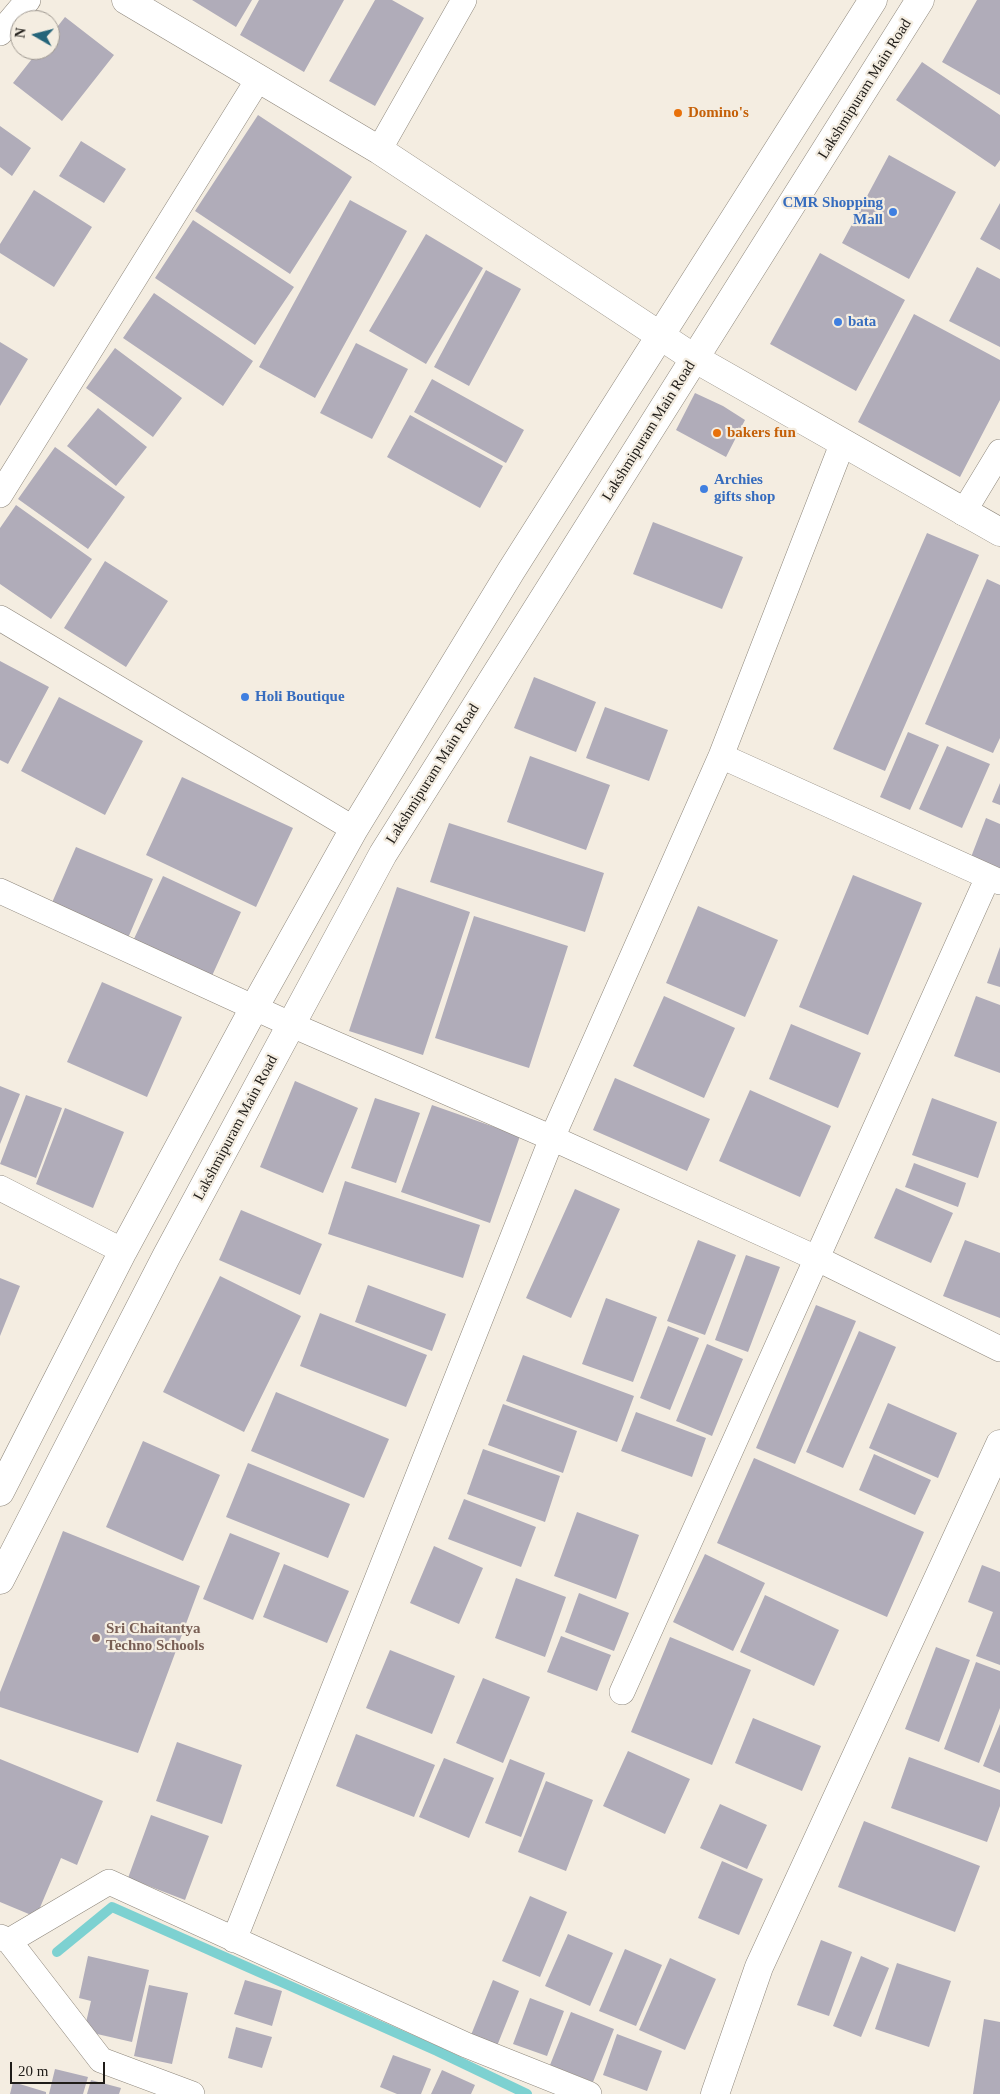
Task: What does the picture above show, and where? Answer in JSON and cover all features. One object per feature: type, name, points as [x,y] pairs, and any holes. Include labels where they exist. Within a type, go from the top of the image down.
[{"type":"main road","points":[[126,0],[378,150],[694,358],[843,442],[963,513],[1000,532]]},
{"type":"main road","points":[[0,1492],[123,1251],[254,1008],[354,830],[511,571],[873,0]]},
{"type":"main road","name":"Lakshmipuram Main Road","points":[[0,1580],[161,1266],[383,854],[920,0]]},
{"type":"main road","points":[[715,2094],[759,1967],[1000,1444]]},
{"type":"street","points":[[0,33],[28,0]]},
{"type":"street","points":[[378,150],[464,0]]},
{"type":"street","points":[[0,495],[259,78]]},
{"type":"street","points":[[234,1940],[552,1138],[722,756],[843,442]]},
{"type":"street","points":[[963,513],[1000,452]]},
{"type":"street","points":[[0,618],[354,830]]},
{"type":"street","points":[[622,1692],[816,1258],[994,879],[722,756]]},
{"type":"street","points":[[0,891],[254,1008],[552,1138],[816,1258],[1000,1350]]},
{"type":"street","points":[[0,1188],[123,1251]]},
{"type":"street","points":[[192,2094],[101,2060],[4,1939],[109,1882],[466,2045],[589,2094]]},
{"type":"building","points":[[192,0],[252,0],[236,27]]},
{"type":"building","points":[[259,0],[344,0],[304,72],[240,35]]},
{"type":"building","points":[[375,0],[392,0],[424,18],[375,106],[329,81]]},
{"type":"building","points":[[977,0],[1000,0],[1000,95],[942,62]]},
{"type":"building","points":[[65,17],[114,55],[62,121],[13,83],[31,60],[60,60],[60,23]]},
{"type":"building","points":[[922,62],[1000,115],[1000,160],[995,167],[896,100]]},
{"type":"building","points":[[258,115],[352,177],[290,274],[195,211]]},
{"type":"building","points":[[0,126],[31,148],[12,176],[0,167]]},
{"type":"building","points":[[81,141],[126,169],[104,203],[59,176]]},
{"type":"building","points":[[889,155],[956,192],[909,279],[842,243]]},
{"type":"building","points":[[34,190],[92,227],[54,287],[0,253],[0,244]]},
{"type":"building","points":[[350,200],[407,231],[315,398],[259,367]]},
{"type":"building","points":[[1000,203],[1000,250],[980,239]]},
{"type":"building","points":[[193,220],[294,287],[255,345],[155,278]]},
{"type":"building","points":[[426,234],[483,268],[426,364],[369,331]]},
{"type":"building","name":"bata","points":[[820,253],[905,300],[856,391],[770,344]]},
{"type":"building","points":[[977,267],[1000,279],[1000,347],[949,321]]},
{"type":"building","points":[[486,270],[521,289],[469,386],[434,367]]},
{"type":"building","points":[[154,293],[253,361],[223,406],[123,338]]},
{"type":"building","points":[[914,314],[1000,360],[1000,400],[960,477],[858,422]]},
{"type":"building","points":[[0,342],[28,359],[0,406]]},
{"type":"building","points":[[356,343],[408,369],[372,439],[320,413]]},
{"type":"building","points":[[115,348],[182,398],[153,437],[86,388]]},
{"type":"building","points":[[432,379],[524,430],[506,463],[414,412]]},
{"type":"building","points":[[695,393],[723,406],[745,420],[726,457],[676,430]]},
{"type":"building","points":[[98,408],[147,447],[116,486],[67,446]]},
{"type":"building","points":[[410,415],[503,466],[480,508],[387,457]]},
{"type":"building","points":[[55,447],[125,497],[88,549],[18,499]]},
{"type":"building","points":[[16,505],[92,559],[51,619],[0,584],[0,528]]},
{"type":"building","points":[[653,522],[743,557],[722,609],[633,574]]},
{"type":"building","points":[[927,533],[979,555],[885,771],[833,749]]},
{"type":"building","points":[[105,561],[168,601],[126,667],[64,628]]},
{"type":"building","points":[[987,579],[1000,585],[1000,738],[993,753],[925,724]]},
{"type":"building","points":[[0,661],[49,687],[8,764],[0,760]]},
{"type":"building","points":[[534,677],[596,702],[576,752],[514,728]]},
{"type":"building","points":[[59,697],[143,741],[105,815],[21,771]]},
{"type":"building","points":[[605,707],[668,730],[649,781],[586,758]]},
{"type":"building","points":[[908,732],[939,745],[910,810],[880,797]]},
{"type":"building","points":[[947,746],[990,764],[962,828],[919,809]]},
{"type":"building","points":[[530,756],[610,785],[586,850],[507,822]]},
{"type":"building","points":[[182,777],[293,828],[256,907],[146,855]]},
{"type":"building","points":[[1000,783],[1000,805],[992,802]]},
{"type":"building","points":[[986,818],[1000,824],[1000,878],[968,865]]},
{"type":"building","points":[[449,823],[604,873],[585,932],[430,882]]},
{"type":"building","points":[[76,847],[153,879],[128,938],[51,905]]},
{"type":"building","points":[[853,875],[922,903],[868,1035],[799,1007]]},
{"type":"building","points":[[163,876],[241,912],[211,978],[133,941]]},
{"type":"building","points":[[397,887],[470,912],[423,1055],[349,1031]]},
{"type":"building","points":[[698,906],[778,940],[745,1017],[666,983]]},
{"type":"building","points":[[474,916],[568,946],[529,1068],[435,1038]]},
{"type":"building","points":[[1000,947],[1000,987],[987,983]]},
{"type":"building","points":[[102,982],[182,1017],[147,1097],[67,1062]]},
{"type":"building","points":[[664,996],[735,1028],[704,1098],[633,1066]]},
{"type":"building","points":[[976,996],[1000,1005],[1000,1073],[954,1056]]},
{"type":"building","points":[[791,1024],[861,1053],[838,1108],[769,1079]]},
{"type":"building","points":[[615,1078],[710,1119],[687,1171],[593,1130]]},
{"type":"building","points":[[295,1081],[358,1108],[323,1193],[260,1167]]},
{"type":"building","points":[[0,1086],[20,1094],[0,1144]]},
{"type":"building","points":[[750,1090],[831,1126],[800,1197],[719,1161]]},
{"type":"building","points":[[26,1095],[62,1108],[36,1178],[0,1164]]},
{"type":"building","points":[[375,1098],[420,1113],[396,1183],[351,1168]]},
{"type":"building","points":[[932,1098],[997,1122],[978,1178],[912,1155]]},
{"type":"building","points":[[432,1105],[520,1136],[490,1223],[401,1192]]},
{"type":"building","points":[[65,1108],[124,1132],[93,1208],[36,1184]]},
{"type":"building","points":[[914,1163],[966,1183],[958,1207],[905,1187]]},
{"type":"building","points":[[345,1181],[480,1225],[463,1278],[328,1234]]},
{"type":"building","points":[[896,1188],[953,1213],[931,1263],[874,1238]]},
{"type":"building","points":[[575,1189],[620,1209],[571,1318],[526,1298]]},
{"type":"building","points":[[241,1210],[322,1244],[300,1295],[219,1260]]},
{"type":"building","points":[[698,1240],[736,1255],[705,1335],[667,1321]]},
{"type":"building","points":[[965,1240],[1000,1253],[1000,1318],[943,1296]]},
{"type":"building","points":[[746,1255],[780,1267],[748,1352],[715,1340]]},
{"type":"building","points":[[220,1276],[301,1316],[244,1432],[163,1392]]},
{"type":"building","points":[[0,1278],[20,1286],[0,1336]]},
{"type":"building","points":[[368,1285],[446,1314],[432,1351],[355,1322]]},
{"type":"building","points":[[606,1298],[657,1317],[633,1382],[582,1364]]},
{"type":"building","points":[[816,1305],[856,1321],[795,1464],[756,1448]]},
{"type":"building","points":[[320,1313],[427,1355],[406,1407],[300,1366]]},
{"type":"building","points":[[668,1326],[699,1338],[670,1410],[640,1398]]},
{"type":"building","points":[[859,1331],[896,1347],[843,1468],[806,1452]]},
{"type":"building","points":[[707,1344],[743,1359],[712,1436],[676,1421]]},
{"type":"building","points":[[523,1355],[634,1396],[617,1442],[506,1401]]},
{"type":"building","points":[[276,1392],[389,1439],[364,1498],[251,1451]]},
{"type":"building","points":[[888,1403],[957,1433],[938,1478],[869,1448]]},
{"type":"building","points":[[503,1404],[577,1431],[563,1473],[488,1445]]},
{"type":"building","points":[[636,1412],[706,1438],[692,1477],[621,1451]]},
{"type":"building","points":[[143,1441],[220,1475],[183,1561],[106,1527]]},
{"type":"building","points":[[483,1449],[560,1476],[545,1522],[467,1494]]},
{"type":"building","points":[[874,1454],[931,1480],[915,1515],[859,1490]]},
{"type":"building","points":[[754,1458],[924,1532],[887,1617],[717,1543]]},
{"type":"building","points":[[248,1463],[350,1504],[328,1558],[226,1517]]},
{"type":"building","points":[[464,1499],[536,1527],[521,1567],[448,1539]]},
{"type":"building","points":[[577,1512],[639,1535],[616,1599],[554,1576]]},
{"type":"building","name":"Sri Chaitantya Techno Schools","points":[[63,1531],[200,1586],[138,1753],[0,1707],[0,1692]]},
{"type":"building","points":[[230,1533],[280,1553],[253,1620],[203,1599]]},
{"type":"building","points":[[434,1546],[483,1568],[459,1624],[410,1603]]},
{"type":"building","points":[[705,1554],[765,1583],[733,1651],[673,1622]]},
{"type":"building","points":[[284,1564],[349,1591],[327,1643],[263,1617]]},
{"type":"building","points":[[982,1565],[1000,1572],[1000,1665],[976,1656],[993,1612],[968,1602]]},
{"type":"building","points":[[516,1578],[566,1597],[545,1657],[495,1638]]},
{"type":"building","points":[[579,1593],[629,1613],[614,1651],[565,1632]]},
{"type":"building","points":[[765,1595],[839,1630],[814,1686],[740,1652]]},
{"type":"building","points":[[561,1636],[611,1655],[597,1691],[547,1672]]},
{"type":"building","points":[[670,1637],[751,1670],[712,1765],[631,1732]]},
{"type":"building","points":[[936,1647],[970,1660],[939,1742],[905,1729]]},
{"type":"building","points":[[390,1650],[455,1676],[432,1734],[366,1708]]},
{"type":"building","points":[[976,1662],[1000,1671],[1000,1708],[979,1763],[944,1749]]},
{"type":"building","points":[[483,1678],[530,1697],[503,1763],[456,1743]]},
{"type":"building","points":[[753,1718],[821,1746],[802,1791],[735,1763]]},
{"type":"building","points":[[1000,1724],[1000,1773],[983,1766]]},
{"type":"building","points":[[356,1734],[435,1765],[414,1817],[336,1786]]},
{"type":"building","points":[[177,1742],[242,1765],[222,1824],[156,1801]]},
{"type":"building","points":[[628,1751],[690,1779],[665,1834],[603,1806]]},
{"type":"building","points":[[909,1757],[1000,1790],[1000,1806],[987,1842],[891,1808]]},
{"type":"building","points":[[444,1758],[494,1778],[469,1838],[419,1817]]},
{"type":"building","points":[[0,1759],[103,1801],[77,1865],[61,1858],[36,1917],[0,1902]]},
{"type":"building","points":[[510,1759],[545,1773],[521,1837],[485,1823]]},
{"type":"building","points":[[546,1781],[593,1800],[566,1871],[518,1852]]},
{"type":"building","points":[[720,1804],[767,1825],[747,1869],[700,1848]]},
{"type":"building","points":[[151,1815],[209,1836],[185,1900],[128,1878]]},
{"type":"building","points":[[864,1821],[980,1866],[955,1932],[838,1887]]},
{"type":"building","points":[[722,1861],[763,1879],[739,1935],[698,1918]]},
{"type":"building","points":[[530,1896],[567,1912],[540,1977],[502,1961]]},
{"type":"building","points":[[568,1934],[613,1953],[590,2006],[545,1986]]},
{"type":"building","points":[[821,1940],[852,1952],[829,2016],[797,2005]]},
{"type":"building","points":[[625,1949],[662,1965],[636,2026],[599,2011]]},
{"type":"building","points":[[88,1956],[149,1970],[132,2042],[84,2031],[91,2001],[79,1998]]},
{"type":"building","points":[[861,1956],[889,1968],[861,2037],[833,2026]]},
{"type":"building","points":[[670,1958],[716,1979],[685,2050],[639,2030]]},
{"type":"building","points":[[897,1963],[951,1981],[929,2047],[875,2029]]},
{"type":"building","points":[[245,1980],[282,1991],[272,2026],[234,2014]]},
{"type":"building","points":[[493,1980],[519,1991],[497,2046],[471,2035]]},
{"type":"building","points":[[149,1985],[188,1993],[172,2064],[134,2056]]},
{"type":"building","points":[[530,1998],[564,2011],[547,2056],[513,2044]]},
{"type":"building","points":[[571,2012],[614,2029],[593,2082],[550,2065]]},
{"type":"building","points":[[984,2019],[1000,2022],[1000,2094],[973,2094]]},
{"type":"building","points":[[236,2027],[272,2037],[262,2068],[228,2058]]},
{"type":"building","points":[[617,2034],[662,2051],[647,2091],[603,2075]]},
{"type":"building","points":[[393,2055],[431,2069],[421,2094],[397,2094],[380,2087]]},
{"type":"building","points":[[55,2069],[88,2077],[83,2094],[49,2094]]},
{"type":"building","points":[[442,2070],[475,2085],[471,2094],[431,2094]]},
{"type":"building","points":[[91,2080],[121,2088],[119,2094],[87,2094]]},
{"type":"building","points":[[13,2082],[46,2092],[46,2094],[10,2094]]},
{"type":"waterway","points":[[57,1952],[112,1907],[437,2051],[527,2094]]},
{"type":"place","name":"Domino's","points":[[678,113]]},
{"type":"place","name":"CMR Shopping Mall","points":[[893,212]]},
{"type":"place","name":"bata","points":[[838,322]]},
{"type":"place","name":"bakers fun","points":[[717,433]]},
{"type":"place","name":"Archies gifts shop","points":[[704,489]]},
{"type":"place","name":"Holi Boutique","points":[[245,697]]},
{"type":"place","name":"Sri Chaitantya Techno Schools","points":[[96,1638]]}]
